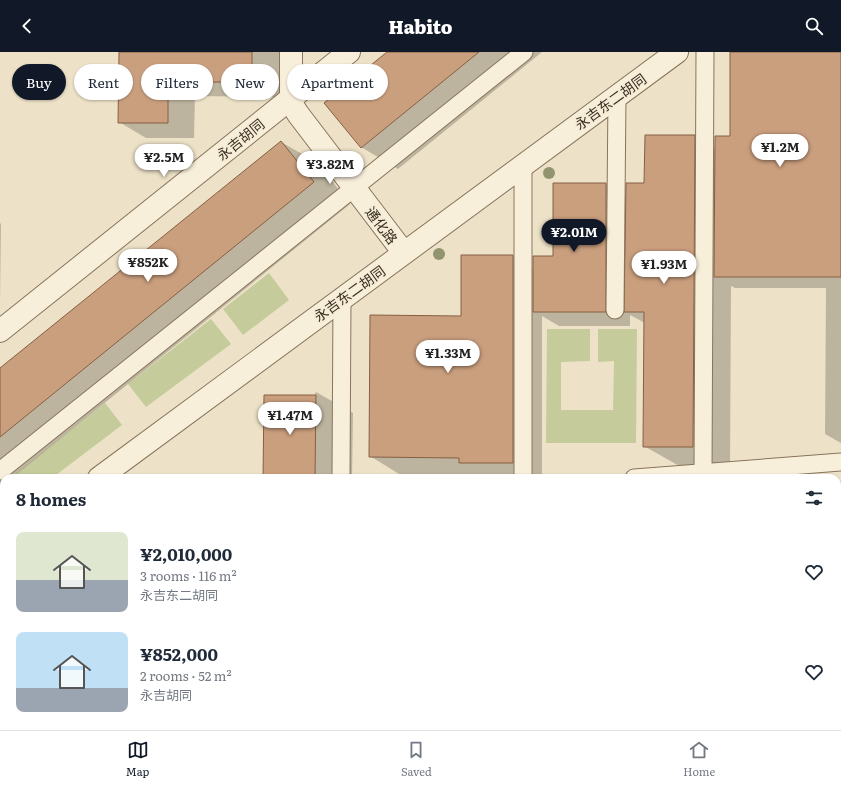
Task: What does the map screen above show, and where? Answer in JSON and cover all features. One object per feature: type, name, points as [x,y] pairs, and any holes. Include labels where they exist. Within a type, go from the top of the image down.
[{"type":"street","name":"通化路","points":[[291,52],[291,64]]},
{"type":"street","name":"永吉胡同","points":[[333,64],[348,52]]},
{"type":"street","name":"永吉东二胡同","points":[[104,474],[677,52]]},
{"type":"street","name":"永吉胡同","points":[[0,331],[288,100]]},
{"type":"street","name":"通化路","points":[[291,100],[298,114],[404,253]]},
{"type":"lane","points":[[0,471],[524,52]]},
{"type":"lane","points":[[703,473],[705,52]]},
{"type":"lane","points":[[615,310],[618,95]]},
{"type":"lane","points":[[523,165],[523,474]]},
{"type":"lane","points":[[341,474],[342,298]]},
{"type":"lane","points":[[689,474],[841,462]]},
{"type":"green space","points":[[269,273],[289,300],[243,335],[223,309]]},
{"type":"green space","points":[[211,319],[231,344],[146,407],[128,384]]},
{"type":"green space","points":[[547,329],[590,329],[590,361],[561,362],[561,410],[613,410],[614,361],[598,362],[598,329],[637,329],[636,443],[546,443]]},
{"type":"green space","points":[[105,403],[122,425],[57,474],[16,474]]},
{"type":"building","points":[[119,52],[252,52],[252,64],[221,64],[221,82],[213,82],[213,64],[141,64],[141,100],[168,100],[168,123],[118,123],[118,100],[133,100],[133,64],[119,64]]},
{"type":"building","points":[[387,52],[479,52],[361,148],[324,103],[328,100],[388,100],[388,64],[372,64]]},
{"type":"building","points":[[730,52],[841,52],[841,277],[714,277],[715,136],[730,136]]},
{"type":"building","points":[[645,135],[695,135],[693,447],[643,447],[644,312],[624,312],[626,183],[644,183]]},
{"type":"building","points":[[281,141],[314,182],[0,437],[0,368]]},
{"type":"building","points":[[553,183],[606,183],[606,312],[533,312],[533,256],[553,256]]},
{"type":"building","points":[[461,255],[513,255],[513,463],[459,463],[459,458],[369,457],[370,315],[461,316]]},
{"type":"building","points":[[264,395],[316,395],[315,474],[263,474]]}]
